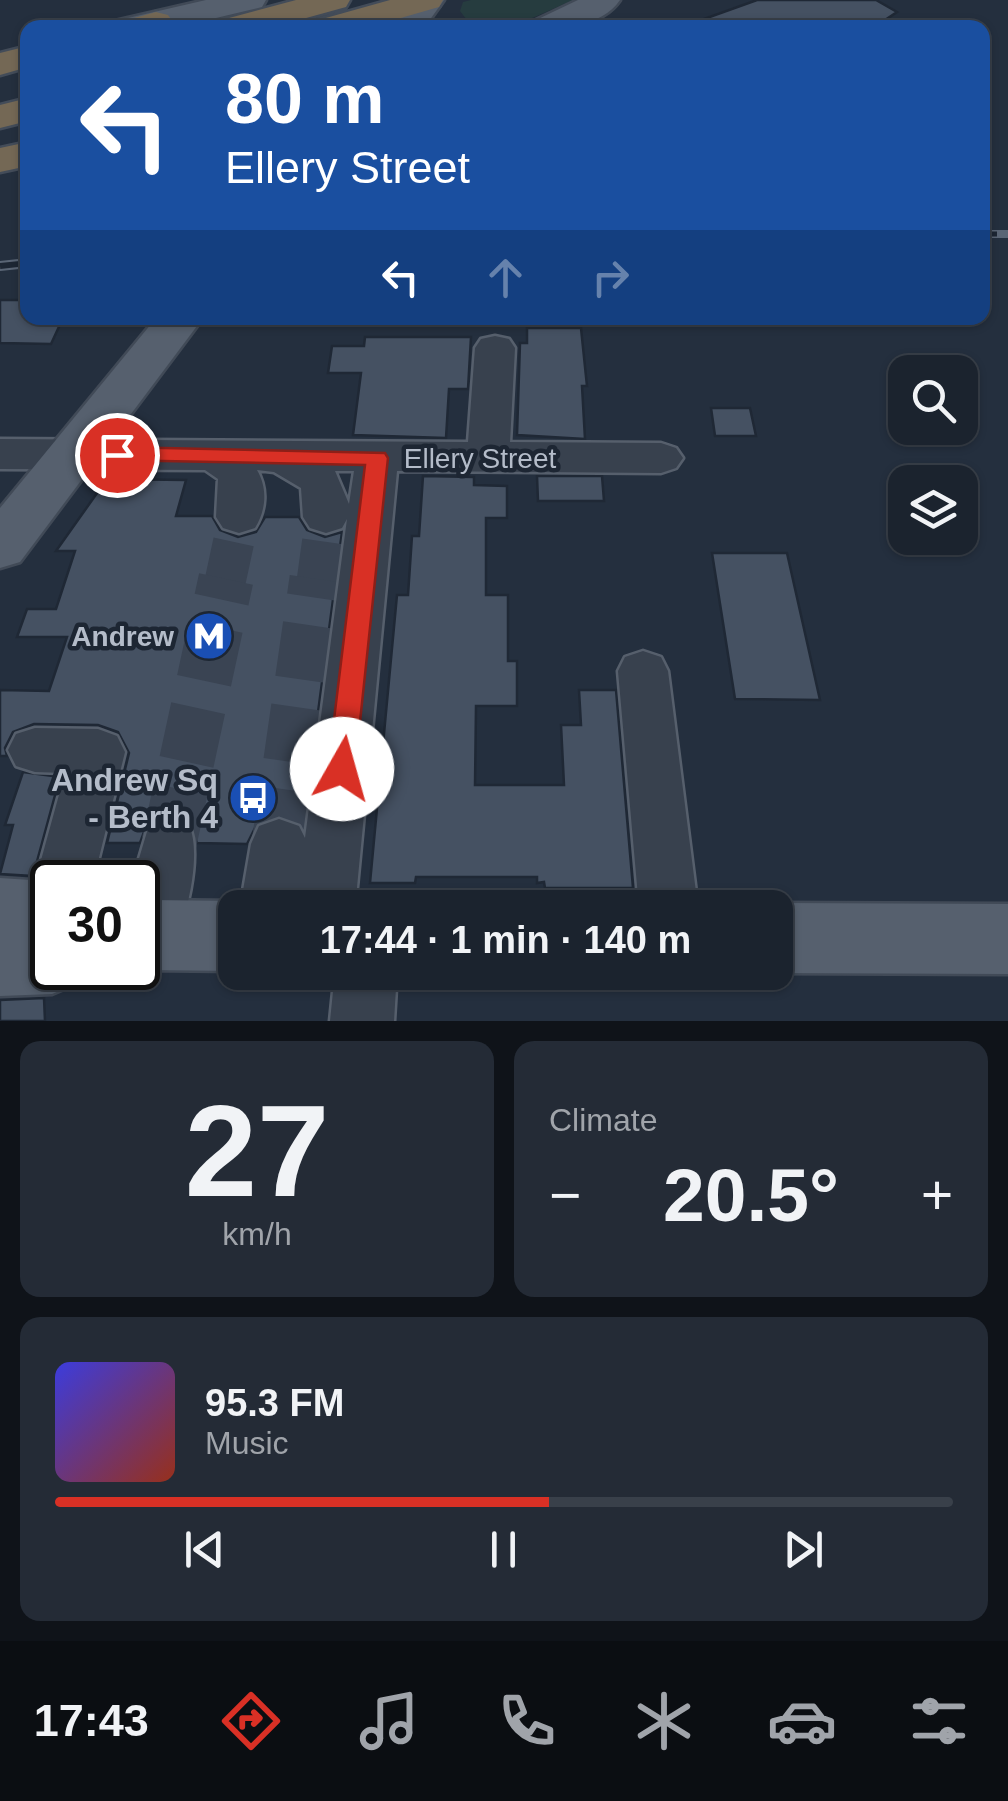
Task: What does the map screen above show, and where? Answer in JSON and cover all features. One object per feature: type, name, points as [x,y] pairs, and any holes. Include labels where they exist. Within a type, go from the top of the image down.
[{"type":"highway","points":[[260,20],[334,0]]},
{"type":"main road","points":[[158,20],[216,0]]},
{"type":"main road","points":[[165,20],[250,0]]},
{"type":"main road","points":[[563,20],[604,0]]},
{"type":"main road","points":[[0,547],[174,325]]},
{"type":"main road","points":[[0,912],[30,913]]},
{"type":"main road","points":[[160,935],[218,936]]},
{"type":"main road","points":[[793,938],[1008,938]]},
{"type":"main road","points":[[0,960],[30,959]]},
{"type":"street","points":[[488,458],[495,348]]},
{"type":"street","name":"Ellery Street","points":[[0,454],[661,458]]},
{"type":"street","points":[[210,456],[229,463],[241,475],[244,489],[239,516]]},
{"type":"street","points":[[278,458],[302,466],[318,478],[328,494],[326,517]]},
{"type":"street","points":[[327,890],[377,458]]},
{"type":"street","points":[[643,671],[667,890]]},
{"type":"street","points":[[35,750],[98,752],[70,860]]},
{"type":"street","points":[[160,874],[169,843]]},
{"type":"street","points":[[272,890],[279,844]]},
{"type":"street","points":[[362,1021],[365,990]]},
{"type":"green space","points":[[573,0],[528,20],[467,20],[460,11],[463,2]]},
{"type":"building","points":[[757,0],[876,0],[897,12],[885,20],[701,20]]},
{"type":"building","points":[[0,300],[20,300],[20,325],[60,325],[51,344],[0,343]]},
{"type":"building","points":[[527,328],[581,328],[587,386],[582,386],[585,439],[517,435],[520,343],[527,343]]},
{"type":"building","points":[[365,337],[471,337],[468,389],[449,389],[446,438],[353,435],[361,373],[328,373],[332,346],[364,346]]},
{"type":"building","points":[[711,408],[750,408],[756,436],[715,436]]},
{"type":"building","points":[[423,476],[474,477],[474,485],[507,486],[507,518],[486,518],[486,595],[508,595],[508,661],[517,661],[517,706],[476,706],[475,785],[564,785],[561,725],[581,725],[579,690],[616,690],[633,888],[545,888],[544,882],[537,883],[537,877],[416,877],[415,883],[370,883],[397,595],[408,595],[412,536],[419,536]]},
{"type":"building","points":[[537,476],[602,476],[604,501],[538,501]]},
{"type":"building","points":[[107,479],[186,480],[176,516],[212,516],[220,530],[238,537],[256,532],[265,517],[299,517],[307,530],[325,537],[342,532],[303,825],[278,815],[258,822],[247,844],[197,843],[190,821],[168,814],[148,821],[140,843],[107,843],[129,753],[118,732],[98,725],[34,724],[13,732],[5,748],[7,756],[0,756],[0,690],[49,691],[67,637],[17,637],[27,609],[56,609],[75,551],[56,551]]},
{"type":"building","points":[[712,553],[787,553],[820,700],[735,699]]},
{"type":"building","points":[[23,772],[60,777],[37,860],[30,860],[30,876],[0,874],[13,825],[5,825]]},
{"type":"building","points":[[44,998],[45,1021],[0,1021],[0,1000]]},
{"type":"tunnel","points":[[225,582],[239,517]]},
{"type":"tunnel","points":[[317,582],[326,517]]},
{"type":"tunnel","points":[[169,843],[226,579]]},
{"type":"tunnel","points":[[279,844],[317,579]]},
{"type":"railway","points":[[990,234],[1008,234]]},
{"type":"railway","points":[[0,266],[20,264]]},
{"type":"place","name":"Andrew","points":[[209,636]]},
{"type":"place","name":"Andrew Sq - Berth 4","points":[[253,798]]},
{"type":"route","points":[[117,455],[377,458],[342,769]]}]
